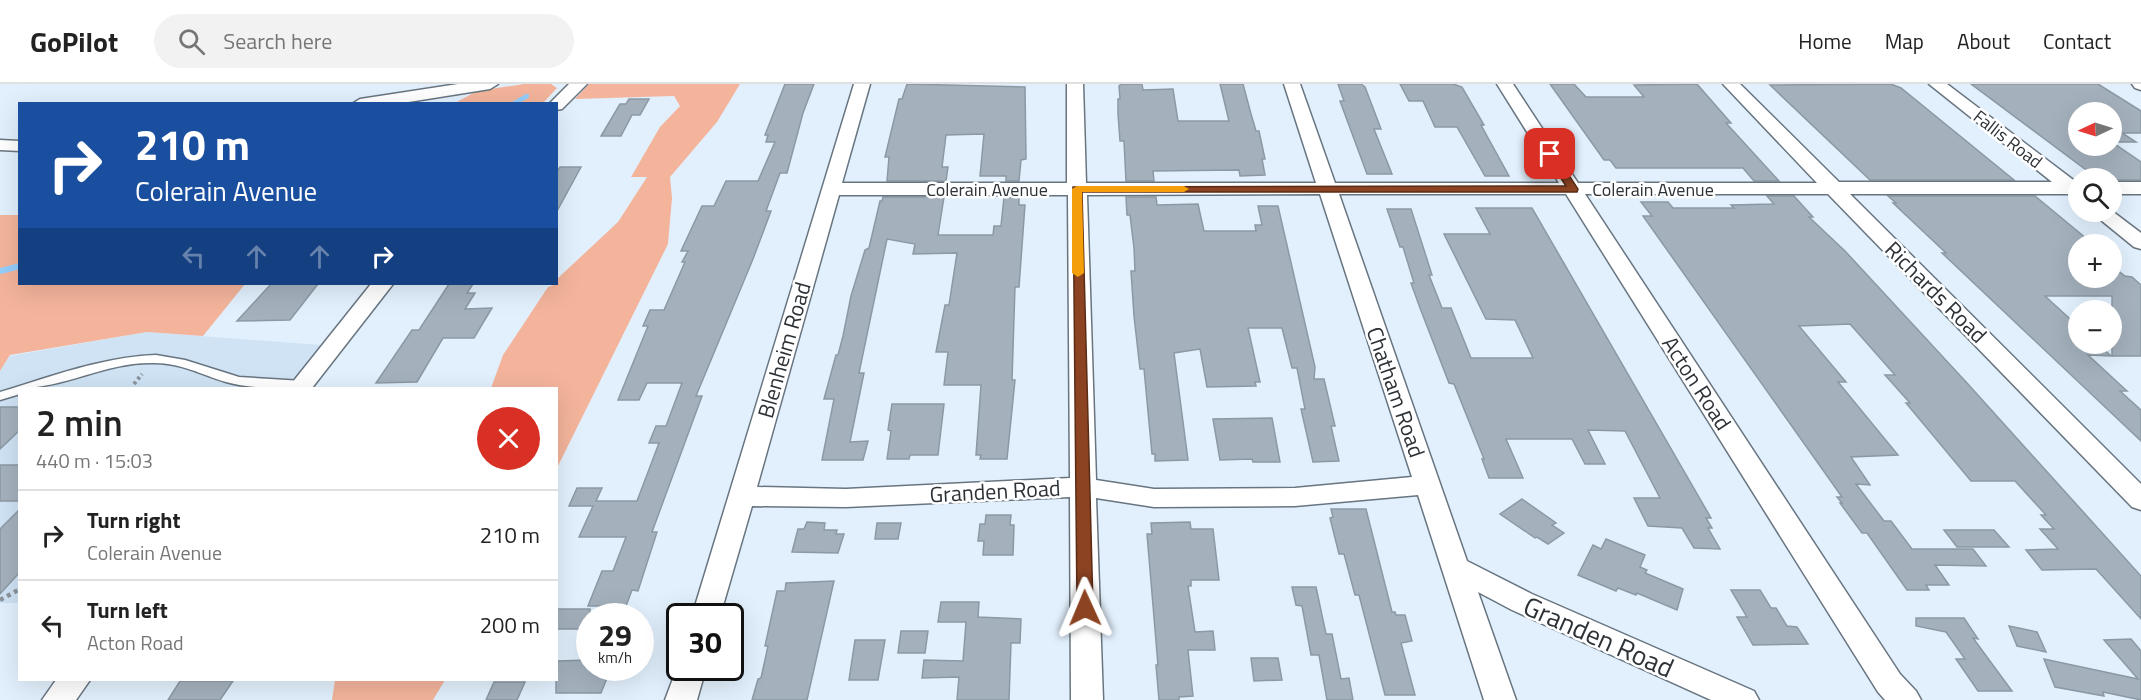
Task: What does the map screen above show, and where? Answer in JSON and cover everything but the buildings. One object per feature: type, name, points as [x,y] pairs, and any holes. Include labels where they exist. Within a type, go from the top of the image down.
[{"type":"street","points":[[373,102],[490,84]]},
{"type":"street","points":[[558,103],[579,84]]},
{"type":"street","name":"Blenheim Road","points":[[710,603],[862,84]]},
{"type":"street","points":[[1075,84],[1087,700]]},
{"type":"street","name":"Chatham Road","points":[[1292,84],[1500,700]]},
{"type":"street","name":"Acton Road","points":[[1505,84],[1896,694]]},
{"type":"street","name":"Richards Road","points":[[1731,84],[2141,500]]},
{"type":"street","name":"Fallis Road","points":[[1937,84],[2068,184]]},
{"type":"street","points":[[0,145],[18,146]]},
{"type":"street","points":[[2122,188],[2141,188]]},
{"type":"street","name":"Colerain Avenue","points":[[832,189],[2068,190]]},
{"type":"street","points":[[2114,222],[2141,243]]},
{"type":"street","points":[[302,387],[381,285]]},
{"type":"street","name":"Granden Road","points":[[741,496],[846,498],[1083,487],[1154,498],[1295,496],[1427,485]]},
{"type":"street","name":"Granden Road","points":[[1456,568],[1533,606],[1743,700]]},
{"type":"street","points":[[58,700],[73,681]]},
{"type":"street","points":[[681,700],[687,681]]},
{"type":"lane","points":[[31,387],[124,362],[145,360],[174,361],[233,379],[302,387]]},
{"type":"lane","points":[[0,396],[18,391]]},
{"type":"path","points":[[0,600],[18,590]]},
{"type":"shaded area","points":[[524,84],[551,84],[557,88],[544,102],[457,102],[477,91]]},
{"type":"shaded area","points":[[589,84],[740,84],[717,122],[670,177],[672,198],[668,244],[558,466],[558,387],[491,387],[503,355],[548,287],[558,285],[558,278],[618,222],[647,177],[631,177],[660,127],[680,106],[674,96],[575,99]]},
{"type":"shaded area","points":[[0,215],[18,215],[18,285],[244,285],[203,336],[147,332],[10,355],[0,371]]},
{"type":"shaded area","points":[[147,332],[321,345],[288,387],[18,387],[18,603],[0,603],[0,371],[10,356]]},
{"type":"shaded area","points":[[335,681],[444,681],[433,700],[332,700]]},
{"type":"waterway","points":[[516,102],[527,96]]},
{"type":"waterway","points":[[0,271],[18,266]]},
{"type":"slow traffic","points":[[1078,273],[1077,189],[1184,189]]},
{"type":"route","points":[[1085,608],[1077,189],[1573,189],[1550,154]]}]
